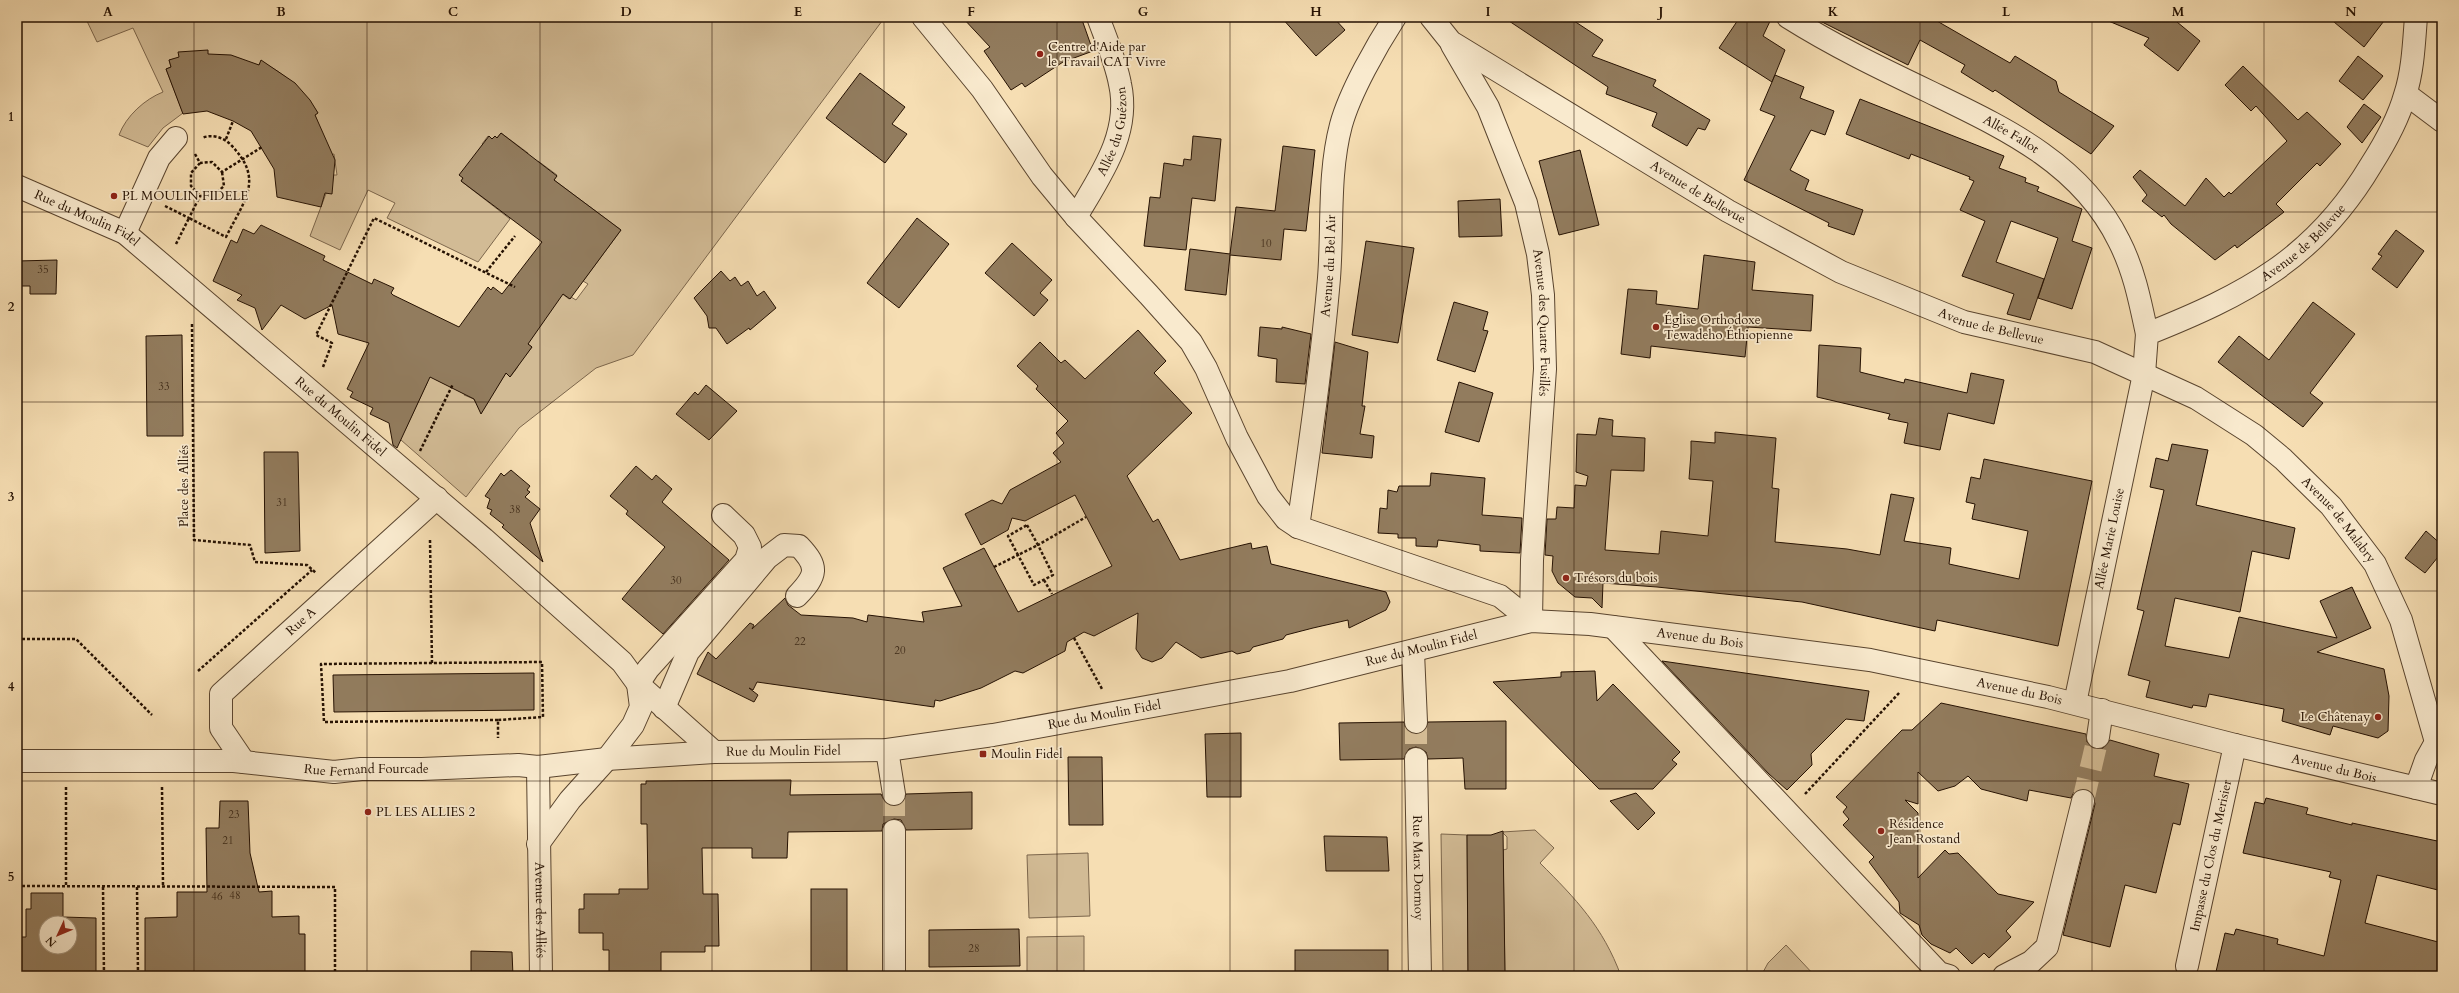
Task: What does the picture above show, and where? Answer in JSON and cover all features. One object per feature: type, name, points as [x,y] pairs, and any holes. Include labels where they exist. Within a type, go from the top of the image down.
[{"type":"street","points":[[923,17],[978,83],[1042,176],[1076,217],[1150,295],[1191,342],[1206,368],[1237,438],[1268,496],[1286,519],[1298,526],[1500,596],[1531,621]]},
{"type":"street","name":"Allée du Guézon","points":[[1076,217],[1108,162],[1121,129],[1123,110],[1120,84],[1098,17]]},
{"type":"street","name":"Avenue du Bel Air","points":[[1298,526],[1308,460],[1329,278],[1334,166],[1342,124],[1369,62],[1395,17]]},
{"type":"street","name":"Avenue de Bellevue","points":[[1431,17],[1451,42],[1728,211],[1841,272],[1964,322],[2095,352],[2144,374]]},
{"type":"street","name":"Allée Fallot","points":[[1788,17],[1842,49],[1993,122],[2044,152],[2071,175],[2100,209],[2119,240],[2135,278],[2147,334]]},
{"type":"street","name":"Avenue de Bellevue","points":[[2147,334],[2194,315],[2250,287],[2280,268],[2318,236],[2359,185],[2394,125],[2406,94],[2416,17]]},
{"type":"street","name":"Avenue des Quatre Fusillés","points":[[1451,42],[1488,107],[1526,203],[1538,254],[1543,295],[1545,369],[1532,560],[1531,621]]},
{"type":"street","points":[[2406,94],[2442,121]]},
{"type":"street","points":[[125,233],[159,158],[188,143]]},
{"type":"street","name":"Rue du Moulin Fidel","points":[[17,186],[125,233],[437,498],[622,662],[638,684],[714,752],[887,750],[994,735],[1290,681],[1413,652],[1531,621],[1590,624]]},
{"type":"street","points":[[2144,374],[2147,334]]},
{"type":"street","name":"Allée Marie Louise","points":[[2075,703],[2144,374]]},
{"type":"street","name":"Avenue de Malabry","points":[[2144,374],[2196,398],[2254,435],[2294,470],[2331,506],[2352,531],[2375,564],[2401,620],[2440,740]]},
{"type":"street","name":"Rue A","points":[[244,762],[221,728],[221,694],[437,498]]},
{"type":"street","points":[[638,684],[648,670],[746,560],[750,547],[744,535],[724,515]]},
{"type":"street","points":[[664,708],[688,652],[767,558],[784,545],[799,546],[810,558],[814,570],[810,583],[797,596]]},
{"type":"street","name":"Avenue du Bois","points":[[1590,624],[1870,660],[2075,703],[2235,745],[2442,794]]},
{"type":"street","points":[[1614,627],[1787,814],[1939,973],[1949,976]]},
{"type":"street","points":[[1413,652],[1416,722]]},
{"type":"street","name":"Rue du Moulin Fidel","points":[[607,759],[633,725],[641,707],[638,684]]},
{"type":"street","points":[[2098,737],[2102,710]]},
{"type":"street","points":[[2416,788],[2426,760],[2440,740]]},
{"type":"street","name":"Impasse du Clos du Merisier","points":[[2187,966],[2235,745]]},
{"type":"street","points":[[887,750],[894,794]]},
{"type":"street","name":"Rue Fernand Fourcade","points":[[17,761],[244,762],[334,772],[362,769],[422,769],[518,765],[538,767],[607,759],[714,752]]},
{"type":"street","name":"Avenue des Alliés","points":[[538,844],[570,800],[607,759]]},
{"type":"street","name":"Rue Marx Dormoy","points":[[1416,759],[1420,976]]},
{"type":"street","name":"Avenue des Alliés","points":[[538,767],[541,976]]},
{"type":"street","points":[[2004,976],[2031,962],[2047,947],[2084,800]]},
{"type":"street","points":[[894,831],[894,976]]},
{"type":"path","points":[[226,139],[233,121]]},
{"type":"path","points":[[162,204],[226,237],[247,194],[250,175],[244,158],[226,139],[208,136],[188,143],[200,163]]},
{"type":"path","points":[[222,172],[262,147]]},
{"type":"path","points":[[212,162],[222,172],[224,186],[213,196],[200,196],[191,186],[191,173],[200,163],[212,162]]},
{"type":"path","points":[[174,247],[200,196]]},
{"type":"path","points":[[322,368],[332,343],[316,335],[374,218],[515,287]]},
{"type":"path","points":[[486,272],[515,236]]},
{"type":"path","name":"Place des Alliés","points":[[192,291],[194,540],[250,545],[255,562],[307,565],[336,589]]},
{"type":"path","points":[[419,453],[453,384]]},
{"type":"path","points":[[994,568],[1038,545],[1086,517]]},
{"type":"path","points":[[1028,525],[1038,545],[1053,575],[1034,585],[1008,536],[1028,525]]},
{"type":"path","points":[[430,539],[432,663]]},
{"type":"path","points":[[198,671],[312,570]]},
{"type":"path","points":[[1044,580],[1052,594]]},
{"type":"path","points":[[17,638],[76,639],[152,715]]},
{"type":"path","points":[[1074,638],[1102,689]]},
{"type":"path","points":[[542,662],[543,717],[498,720],[324,722],[320,664],[542,662]]},
{"type":"path","points":[[1787,814],[1920,671]]},
{"type":"path","points":[[498,720],[498,738]]},
{"type":"path","points":[[66,779],[66,887]]},
{"type":"path","points":[[162,782],[163,886]]},
{"type":"path","points":[[17,886],[335,887],[335,976]]},
{"type":"path","points":[[103,886],[104,976]]},
{"type":"path","points":[[137,886],[138,976]]},
{"type":"shaded area","points":[[85,17],[885,17],[633,355],[596,368],[519,428],[466,497],[393,433],[403,433],[405,430],[427,383],[421,380],[427,366],[467,390],[464,395],[474,399],[476,403],[485,405],[506,373],[510,377],[517,368],[521,353],[525,356],[532,347],[528,344],[552,286],[569,299],[571,297],[576,300],[588,284],[583,281],[621,230],[554,180],[557,175],[538,161],[534,165],[525,158],[528,153],[501,133],[497,138],[495,136],[492,139],[488,136],[482,144],[486,148],[461,181],[510,219],[478,262],[387,218],[395,203],[368,190],[340,250],[310,236],[333,175],[337,175],[334,154],[330,155],[315,115],[318,113],[307,97],[293,83],[270,66],[261,62],[259,65],[179,58],[169,60],[171,67],[166,69],[183,113],[163,128],[148,147],[119,135],[126,121],[137,109],[156,95],[163,92],[133,28],[97,42]]},
{"type":"shaded area","points":[[1535,830],[1554,848],[1540,863],[1577,902],[1597,928],[1614,959],[1621,976],[1505,975],[1503,850],[1507,849],[1507,837],[1502,832]]},
{"type":"shaded area","points":[[1441,834],[1467,835],[1468,976],[1443,976]]},
{"type":"shaded area","points":[[1088,853],[1090,916],[1029,918],[1027,855]]},
{"type":"shaded area","points":[[1084,936],[1084,976],[1027,976],[1027,937]]},
{"type":"shaded area","points":[[1786,945],[1815,976],[1761,976],[1768,963]]},
{"type":"building","points":[[962,17],[1081,17],[1093,51],[1063,62],[1025,87],[1022,83],[1011,90],[984,51],[990,47]]},
{"type":"building","points":[[1281,17],[1333,17],[1345,30],[1316,56]]},
{"type":"building","points":[[1503,17],[1568,17],[1603,40],[1592,56],[1656,80],[1653,86],[1710,120],[1705,130],[1698,128],[1687,146],[1652,126],[1657,113],[1606,94],[1608,87]]},
{"type":"building","points":[[1740,17],[1772,17],[1763,36],[1785,50],[1772,82],[1719,48]]},
{"type":"building","points":[[1812,17],[1930,17],[2010,63],[2015,56],[2056,81],[2059,92],[2114,126],[2091,154],[1995,90],[1993,92],[1961,72],[1965,65],[1920,40],[1908,65]]},
{"type":"building","points":[[2099,17],[2171,17],[2200,41],[2178,71],[2144,45],[2149,38]]},
{"type":"building","points":[[2328,17],[2387,17],[2364,47]]},
{"type":"building","points":[[208,50],[208,54],[231,55],[259,65],[261,60],[295,83],[310,100],[318,113],[315,115],[335,160],[332,194],[325,193],[321,207],[277,197],[274,169],[251,131],[233,121],[207,111],[183,114],[166,69],[171,67],[169,60],[179,57],[178,52]]},
{"type":"building","points":[[2358,56],[2383,76],[2363,100],[2339,81]]},
{"type":"building","points":[[2243,66],[2298,120],[2307,112],[2341,144],[2320,166],[2317,163],[2276,204],[2284,212],[2237,248],[2235,245],[2215,260],[2171,224],[2164,215],[2162,217],[2142,201],[2147,195],[2133,177],[2140,170],[2185,206],[2206,178],[2224,197],[2229,192],[2231,194],[2287,141],[2256,106],[2251,111],[2225,85]]},
{"type":"building","points":[[860,73],[905,107],[892,124],[907,134],[885,163],[826,118]]},
{"type":"building","points":[[1775,75],[1804,87],[1800,98],[1834,111],[1825,135],[1811,130],[1790,170],[1809,180],[1805,190],[1863,210],[1854,235],[1828,226],[1829,223],[1744,180],[1775,116],[1760,110]]},
{"type":"building","points":[[1860,99],[2004,156],[1999,168],[2026,178],[2025,182],[2039,187],[2037,191],[2082,209],[2072,241],[2092,248],[2072,309],[2038,298],[2058,238],[2011,221],[1996,262],[2044,279],[2030,320],[2007,314],[2014,294],[1962,276],[1985,221],[1960,210],[1974,181],[1969,179],[1970,177],[1911,154],[1909,159],[1846,134]]},
{"type":"building","points":[[2364,104],[2381,117],[2362,143],[2347,127]]},
{"type":"building","points":[[501,133],[557,176],[554,180],[621,230],[570,299],[563,294],[528,344],[532,347],[510,377],[506,373],[481,414],[474,399],[430,377],[397,448],[393,445],[389,423],[370,414],[373,408],[350,397],[353,392],[347,389],[369,343],[338,334],[332,305],[305,319],[281,305],[262,330],[255,308],[237,300],[242,295],[213,281],[231,240],[237,243],[243,229],[254,234],[261,225],[325,256],[323,260],[372,284],[374,279],[394,288],[391,293],[393,295],[459,327],[488,287],[491,290],[493,287],[502,294],[542,242],[461,181],[463,178],[459,175],[489,136],[492,139],[495,136],[497,138]]},
{"type":"building","points":[[1193,136],[1221,139],[1215,201],[1192,198],[1186,250],[1144,246],[1150,197],[1160,198],[1164,163],[1183,166],[1184,159],[1191,160]]},
{"type":"building","points":[[1283,146],[1315,150],[1306,231],[1284,229],[1281,260],[1230,255],[1226,295],[1185,290],[1190,249],[1230,254],[1236,207],[1275,211]]},
{"type":"building","points":[[1580,150],[1599,225],[1559,235],[1539,161]]},
{"type":"building","points":[[1500,199],[1502,236],[1459,237],[1458,201]]},
{"type":"building","points":[[917,218],[949,244],[899,308],[867,283]]},
{"type":"building","points":[[2396,230],[2424,251],[2397,288],[2372,269],[2382,256],[2378,254]]},
{"type":"building","points":[[1366,241],[1414,248],[1398,343],[1352,335]]},
{"type":"building","points":[[1012,243],[1052,280],[1040,293],[1048,300],[1034,316],[985,273]]},
{"type":"building","points":[[1704,255],[1755,262],[1752,290],[1813,295],[1811,331],[1748,327],[1745,357],[1651,346],[1650,358],[1621,354],[1628,289],[1657,291],[1656,304],[1698,309]]},
{"type":"building","points":[[57,260],[56,294],[30,294],[30,286],[17,286],[17,261]]},
{"type":"building","points":[[721,271],[730,281],[735,277],[741,286],[748,281],[757,296],[764,291],[776,308],[750,330],[749,328],[727,344],[716,328],[709,328],[707,316],[694,298]]},
{"type":"building","points":[[1454,302],[1488,312],[1483,330],[1488,331],[1475,372],[1437,360]]},
{"type":"building","points":[[2313,302],[2355,334],[2310,393],[2323,403],[2303,427],[2218,362],[2239,336],[2269,360]]},
{"type":"building","points":[[1260,327],[1282,329],[1282,327],[1311,334],[1305,384],[1276,382],[1277,359],[1258,356]]},
{"type":"building","points":[[1138,330],[1166,361],[1154,373],[1192,413],[1127,476],[1153,522],[1158,519],[1180,560],[1251,543],[1252,549],[1267,546],[1271,564],[1386,592],[1390,602],[1386,610],[1349,628],[1348,620],[1313,628],[1286,635],[1283,639],[1253,647],[1250,651],[1237,654],[1232,651],[1201,658],[1176,642],[1162,658],[1152,662],[1142,658],[1136,649],[1138,613],[1094,636],[1084,632],[1067,642],[1065,651],[1023,673],[1015,671],[981,688],[940,701],[935,700],[934,707],[757,682],[753,690],[749,688],[758,695],[754,702],[697,674],[708,652],[716,659],[750,623],[754,625],[752,629],[785,598],[788,605],[801,615],[853,618],[867,622],[868,615],[924,622],[922,612],[962,606],[943,568],[984,548],[1018,612],[1112,566],[1075,495],[1025,521],[1012,518],[1008,530],[981,545],[965,514],[992,500],[1002,504],[1010,490],[1061,462],[1053,453],[1064,443],[1056,433],[1068,421],[1036,389],[1038,386],[1017,366],[1040,342],[1061,363],[1065,360],[1085,379]]},
{"type":"building","points":[[182,335],[183,436],[147,436],[146,336]]},
{"type":"building","points":[[1335,342],[1368,352],[1362,406],[1365,406],[1360,434],[1374,436],[1372,458],[1322,453]]},
{"type":"building","points":[[1819,345],[1861,348],[1860,372],[1904,383],[1905,379],[1967,393],[1971,373],[2004,380],[1994,424],[1948,413],[1940,450],[1904,443],[1908,423],[1888,419],[1890,414],[1817,397]]},
{"type":"building","points":[[1459,382],[1493,393],[1479,442],[1445,432]]},
{"type":"building","points":[[706,385],[737,411],[709,440],[676,414],[695,392],[698,395]]},
{"type":"building","points":[[1599,418],[1613,420],[1612,436],[1645,438],[1644,471],[1611,470],[1605,550],[1659,554],[1661,531],[1708,536],[1713,481],[1689,479],[1691,441],[1715,443],[1715,432],[1776,438],[1772,488],[1779,489],[1775,542],[1847,549],[1880,555],[1891,494],[1914,498],[1904,541],[1951,548],[1949,564],[2019,579],[2028,531],[1972,519],[1975,504],[1966,502],[1971,477],[1980,479],[1984,459],[2092,481],[2058,646],[1937,620],[1935,631],[1802,602],[1657,587],[1603,583],[1602,608],[1592,598],[1575,597],[1558,583],[1552,571],[1553,556],[1545,555],[1547,519],[1556,519],[1557,507],[1574,508],[1575,485],[1586,486],[1588,476],[1576,472],[1577,434],[1596,435]]},
{"type":"building","points":[[2172,444],[2208,450],[2196,505],[2295,528],[2289,559],[2252,551],[2240,612],[2175,598],[2165,646],[2229,658],[2239,617],[2337,638],[2320,601],[2352,587],[2371,628],[2317,652],[2384,669],[2389,696],[2388,731],[2378,738],[2333,726],[2330,735],[2282,721],[2284,709],[2209,694],[2206,707],[2193,705],[2192,708],[2146,697],[2150,681],[2128,675],[2144,611],[2137,609],[2164,490],[2150,487],[2156,458],[2168,461]]},
{"type":"building","points":[[264,452],[298,452],[300,551],[265,553]]},
{"type":"building","points":[[636,466],[652,480],[656,475],[672,489],[662,502],[729,560],[663,634],[622,599],[665,547],[626,514],[628,511],[610,496]]},
{"type":"building","points":[[511,470],[530,486],[527,490],[530,492],[525,497],[540,509],[530,523],[543,562],[502,527],[504,525],[490,514],[492,510],[487,508],[490,499],[485,496],[501,473],[504,476]]},
{"type":"building","points":[[1431,473],[1485,478],[1482,515],[1522,518],[1520,553],[1480,551],[1480,545],[1438,540],[1437,547],[1416,546],[1416,538],[1398,538],[1398,534],[1378,533],[1380,508],[1387,509],[1388,490],[1397,492],[1399,486],[1430,486]]},
{"type":"building","points":[[2426,531],[2442,545],[2442,552],[2425,573],[2405,558]]},
{"type":"building","points":[[1662,661],[1869,691],[1864,721],[1846,719],[1811,754],[1812,765],[1787,790],[1769,774]]},
{"type":"building","points":[[1595,671],[1597,701],[1613,684],[1680,752],[1672,760],[1677,764],[1653,789],[1599,789],[1493,682],[1561,677],[1561,672]]},
{"type":"building","points":[[534,673],[534,710],[334,712],[333,675]]},
{"type":"building","points":[[1941,703],[2086,734],[2087,742],[2096,749],[2103,748],[2110,740],[2159,754],[2154,776],[2189,784],[2180,825],[2173,823],[2156,893],[2125,885],[2110,947],[2063,935],[2095,804],[2092,792],[2086,789],[2074,792],[2071,798],[2029,790],[2027,801],[1981,789],[1968,776],[1955,786],[1938,791],[1918,772],[1918,804],[1905,800],[1918,813],[1918,878],[1945,850],[1949,854],[1958,853],[1998,894],[2034,902],[2006,931],[2011,937],[1989,958],[1984,953],[1972,964],[1956,948],[1950,953],[1931,944],[1922,935],[1919,925],[1900,913],[1899,902],[1869,862],[1874,857],[1843,825],[1849,819],[1843,812],[1847,807],[1836,797],[1902,730],[1912,730]]},
{"type":"building","points":[[1506,721],[1506,789],[1465,789],[1463,758],[1428,759],[1426,752],[1416,747],[1409,749],[1404,759],[1340,760],[1339,723],[1404,722],[1406,729],[1416,734],[1423,732],[1428,722]]},
{"type":"building","points":[[1241,733],[1241,797],[1207,797],[1205,734]]},
{"type":"building","points":[[1068,757],[1102,757],[1103,825],[1069,825]]},
{"type":"building","points":[[791,780],[790,795],[881,794],[885,802],[896,806],[902,803],[906,794],[972,792],[972,829],[906,830],[901,820],[894,819],[883,824],[882,831],[788,832],[787,858],[752,858],[752,848],[702,848],[703,894],[718,894],[719,946],[705,946],[705,952],[661,952],[661,976],[609,976],[609,950],[603,950],[603,933],[579,933],[579,909],[584,909],[584,894],[619,894],[619,889],[648,889],[647,824],[641,824],[641,784],[646,784],[646,781]]},
{"type":"building","points":[[1636,793],[1655,813],[1638,830],[1610,801]]},
{"type":"building","points":[[2266,798],[2308,808],[2306,814],[2352,825],[2352,823],[2442,842],[2442,891],[2377,875],[2365,923],[2442,943],[2442,976],[2215,976],[2225,933],[2234,935],[2236,929],[2278,939],[2277,944],[2324,956],[2341,880],[2329,877],[2331,872],[2243,853],[2255,802],[2264,804]]},
{"type":"building","points":[[220,801],[248,801],[250,853],[259,892],[272,891],[272,917],[299,916],[299,934],[305,934],[305,976],[145,976],[145,918],[177,917],[177,892],[207,892],[206,828],[219,828]]},
{"type":"building","points":[[1503,831],[1505,976],[1468,976],[1467,835],[1491,835]]},
{"type":"building","points":[[1324,836],[1387,837],[1389,871],[1326,871]]},
{"type":"building","points":[[811,889],[847,889],[847,976],[811,976]]},
{"type":"building","points":[[31,893],[63,893],[63,915],[38,915],[38,955],[78,955],[78,917],[96,918],[96,976],[17,976],[17,937],[26,937],[26,909],[31,909]]},
{"type":"building","points":[[1019,929],[1020,966],[929,967],[929,930]]},
{"type":"building","points":[[1295,950],[1388,950],[1388,976],[1295,976]]},
{"type":"building","points":[[471,951],[512,952],[513,976],[471,976]]},
{"type":"tunnel","points":[[1416,722],[1416,759]]},
{"type":"tunnel","points":[[2083,801],[2098,737]]},
{"type":"tunnel","points":[[894,794],[894,831]]},
{"type":"place","name":"Centre d'Aide par le Travail CAT Vivre","points":[[1040,54]]},
{"type":"place","name":"PL MOULIN FIDELE","points":[[114,196]]},
{"type":"place","name":"Église Orthodoxe Tewadeho Éthiopienne","points":[[1656,327]]},
{"type":"place","name":"Trésors du bois","points":[[1566,578]]},
{"type":"place","name":"Le Châtenay","points":[[2378,717]]},
{"type":"place","name":"Moulin Fidel","points":[[983,754]]},
{"type":"place","name":"PL LES ALLIES 2","points":[[368,812]]},
{"type":"place","name":"Résidence Jean Rostand","points":[[1881,831]]}]
